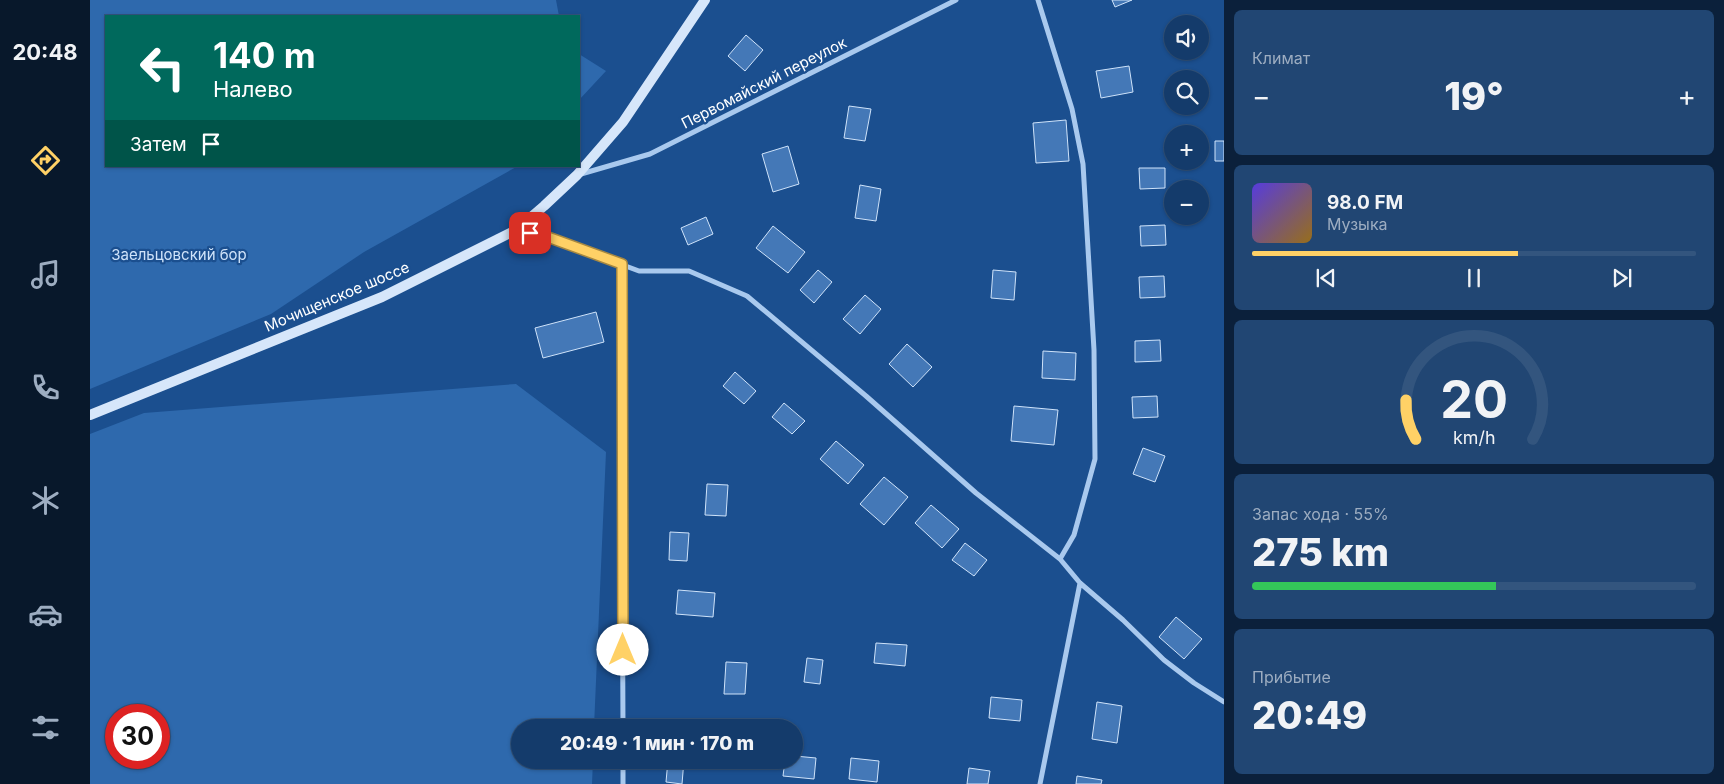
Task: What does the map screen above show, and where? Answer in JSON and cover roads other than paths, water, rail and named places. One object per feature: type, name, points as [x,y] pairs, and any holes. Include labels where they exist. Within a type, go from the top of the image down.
[{"type":"street","name":"Мочищенское шоссе","points":[[90,415],[382,297],[516,230],[577,175],[622,122],[705,0]]},
{"type":"street","name":"Первомайский переулок","points":[[577,175],[650,154],[956,0]]},
{"type":"street","points":[[1038,0],[1072,109],[1083,164],[1094,350],[1095,460],[1074,535],[1060,559]]},
{"type":"street","points":[[516,230],[545,236],[639,271],[690,271],[747,296],[866,396],[976,493],[1060,559],[1080,582],[1164,660],[1224,702]]},
{"type":"street","points":[[622,264],[623,719]]},
{"type":"street","points":[[1040,784],[1080,582]]},
{"type":"street","points":[[623,769],[623,784]]},
{"type":"park label","name":"Заельцовский бор","points":[[179,255]]}]
